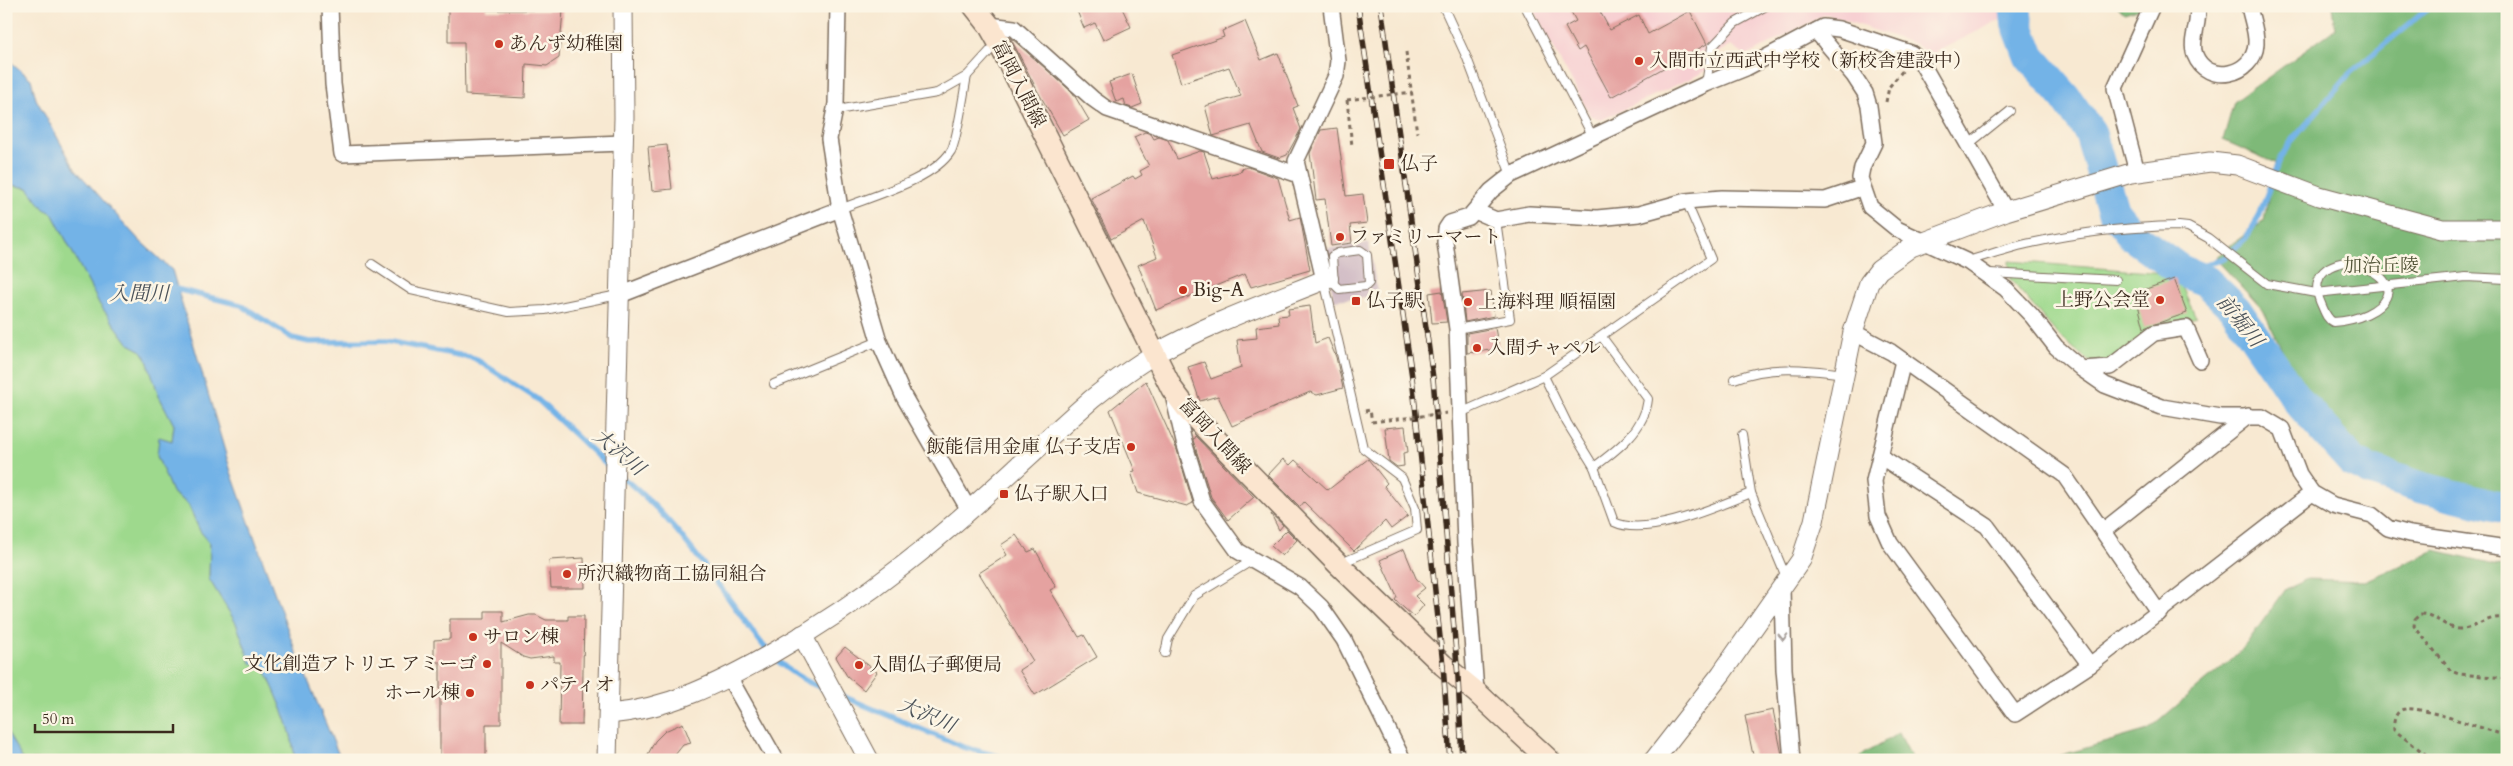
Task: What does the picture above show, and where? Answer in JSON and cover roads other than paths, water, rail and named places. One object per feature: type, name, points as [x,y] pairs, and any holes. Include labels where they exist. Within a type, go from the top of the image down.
[{"type":"main road","name":"富岡入間線","points":[[974,6],[994,33],[1172,389],[1190,413],[1338,564],[1443,665],[1476,692],[1549,760]]},
{"type":"street","points":[[330,6],[333,84],[342,154],[623,143]]},
{"type":"street","points":[[607,760],[620,295],[623,6]]},
{"type":"street","points":[[838,6],[836,104],[829,139],[840,209],[879,341],[904,397],[969,510]]},
{"type":"street","points":[[609,714],[656,706],[729,677],[784,647],[899,569],[969,510],[1092,399],[1155,354],[1234,317],[1329,279],[1296,161],[1336,76],[1338,60],[1331,6]]},
{"type":"street","points":[[2134,172],[2115,88],[2152,6]]},
{"type":"street","points":[[2197,6],[2199,16],[2194,35],[2194,54],[2206,70],[2221,74],[2246,66],[2253,55],[2256,44],[2248,6]]},
{"type":"street","points":[[1476,692],[1453,413],[1457,329],[1445,242],[1446,229],[1450,223],[1470,217],[1491,191],[1511,175],[1706,84],[1746,68],[1823,27],[1839,29],[1914,55],[1921,62],[2006,212]]},
{"type":"street","points":[[994,33],[1014,28],[1093,100],[1107,109],[1299,175]]},
{"type":"street","points":[[1816,31],[1854,76],[1865,93],[1869,106],[1874,143],[1862,168],[1862,188],[1870,207],[1897,229],[1924,242],[1945,249],[2006,288],[2032,316],[2056,347],[2082,368],[2105,385],[2162,407],[2220,418],[2262,417],[2282,429],[2299,474],[2312,493],[2333,505],[2372,515],[2388,528],[2410,534],[2507,548]]},
{"type":"street","points":[[1654,760],[1721,674],[1801,560],[1814,521],[1853,332],[1869,283],[1879,270],[1891,261],[1924,242],[2071,190],[2134,172],[2210,162],[2237,165],[2319,196],[2442,229],[2507,229]]},
{"type":"street","points":[[1475,211],[1496,220],[1529,214],[1616,216],[1639,214],[1686,201],[1722,198],[1825,200],[1862,188]]},
{"type":"street","points":[[620,295],[840,209]]},
{"type":"street","points":[[2082,368],[2110,367],[2154,333],[2186,328],[2200,360]]},
{"type":"street","points":[[1853,332],[1891,352],[2064,475],[2159,613]]},
{"type":"street","points":[[1903,362],[1874,481],[1878,516],[1890,543],[2015,714],[2090,665],[2312,493]]},
{"type":"street","points":[[1172,389],[1184,442],[1202,501],[1238,551],[1300,587],[1321,607],[1344,640],[1402,760]]},
{"type":"street","points":[[2103,531],[2248,416]]},
{"type":"street","points":[[1880,456],[1986,526],[2090,665]]},
{"type":"street","points":[[1784,583],[1784,669],[1792,760]]},
{"type":"street","points":[[802,635],[869,760]]},
{"type":"street","points":[[729,677],[776,760]]},
{"type":"lane","points":[[1443,6],[1468,58],[1511,175]]},
{"type":"lane","points":[[1525,6],[1593,137]]},
{"type":"lane","points":[[1706,84],[1712,47],[1735,23],[1766,6]]},
{"type":"lane","points":[[840,209],[918,177],[939,165],[952,150],[966,76],[994,33]]},
{"type":"lane","points":[[836,104],[843,108],[937,93],[966,76]]},
{"type":"lane","points":[[1969,144],[2010,111]]},
{"type":"lane","points":[[1453,413],[1544,376],[1711,259],[1686,201]]},
{"type":"lane","points":[[1457,329],[1510,319],[1496,220]]},
{"type":"lane","points":[[1968,262],[2029,243],[2119,228],[2188,227],[2208,238],[2267,284],[2316,293],[2388,287],[2466,277],[2507,278]]},
{"type":"lane","points":[[1329,279],[1339,289],[1368,285],[1370,280],[1366,252],[1360,250],[1334,254],[1331,260],[1329,279],[1363,448],[1402,478],[1415,508],[1416,522],[1416,530],[1338,564]]},
{"type":"lane","points":[[2346,262],[2375,272],[2384,278],[2388,287],[2385,301],[2379,306],[2338,322],[2329,320],[2316,293],[2317,283],[2326,269],[2335,263],[2346,262]]},
{"type":"lane","points":[[372,264],[411,290],[510,312],[545,310],[620,295]]},
{"type":"lane","points":[[1985,273],[2116,280]]},
{"type":"lane","points":[[1594,467],[1621,448],[1647,414],[1648,399],[1602,337]]},
{"type":"lane","points":[[774,384],[879,341]]},
{"type":"lane","points":[[1734,379],[1752,373],[1799,368],[1843,374]]},
{"type":"lane","points":[[1544,376],[1567,424],[1594,467],[1614,522],[1622,526],[1666,523],[1693,516],[1751,494]]},
{"type":"lane","points":[[1742,435],[1751,494],[1784,583]]},
{"type":"lane","points":[[1165,653],[1168,639],[1194,596],[1253,560]]},
{"type":"water","name":"入間川","points":[[6,58],[31,79],[36,99],[75,169],[139,240],[172,270],[231,472],[294,647],[341,760],[294,760],[288,725],[264,667],[251,663],[236,623],[209,579],[210,543],[200,531],[188,504],[172,492],[157,456],[159,437],[172,441],[174,425],[159,396],[146,357],[142,351],[129,344],[100,305],[52,213],[44,209],[28,188],[6,184]]},
{"type":"water","points":[[6,730],[23,760],[6,760]]},
{"type":"waterway","name":"前堀川","points":[[2015,6],[2017,23],[2030,57],[2065,97],[2090,132],[2113,211],[2134,237],[2180,270],[2206,281],[2236,310],[2299,402],[2352,461],[2369,470],[2423,488],[2507,508]]},
{"type":"waterway","points":[[2180,270],[2222,260],[2246,238],[2259,217],[2279,160],[2290,143],[2350,73],[2431,6]]},
{"type":"waterway","name":"大沢川","points":[[172,288],[241,305],[292,338],[309,342],[386,341],[474,358],[537,399],[611,469]]},
{"type":"waterway","name":"大沢川","points":[[619,475],[651,503],[680,534],[770,654],[793,673],[824,689]]},
{"type":"waterway","name":"大沢川","points":[[840,695],[963,747],[1013,760]]},
{"type":"railway","points":[[1358,6],[1412,377],[1443,665],[1450,760]]},
{"type":"railway","points":[[1381,6],[1433,378],[1458,677],[1462,760]]},
{"type":"place","name":"あんず幼稚園","points":[[499,44]]},
{"type":"place","name":"入間市立西武中学校（新校舎建設中）","points":[[1639,61]]},
{"type":"place","name":"仏子","points":[[1389,164]]},
{"type":"place","name":"ファミリーマート","points":[[1340,237]]},
{"type":"place","name":"Big-A","points":[[1183,290]]},
{"type":"place","name":"上野公会堂","points":[[2160,300]]},
{"type":"place","name":"仏子駅","points":[[1356,301]]},
{"type":"place","name":"上海料理 順福園","points":[[1468,302]]},
{"type":"place","name":"入間チャペル","points":[[1477,348]]},
{"type":"place","name":"飯能信用金庫 仏子支店","points":[[1131,447]]},
{"type":"place","name":"仏子駅入口","points":[[1004,494]]},
{"type":"place","name":"所沢織物商工協同組合","points":[[567,574]]},
{"type":"place","name":"サロン棟","points":[[473,637]]},
{"type":"place","name":"文化創造アトリエ アミーゴ","points":[[487,664]]},
{"type":"place","name":"入間仏子郵便局","points":[[859,665]]},
{"type":"place","name":"パティオ","points":[[530,685]]},
{"type":"place","name":"ホール棟","points":[[470,693]]},
{"type":"park label","name":"加治丘陵","points":[[2381,266]]}]
